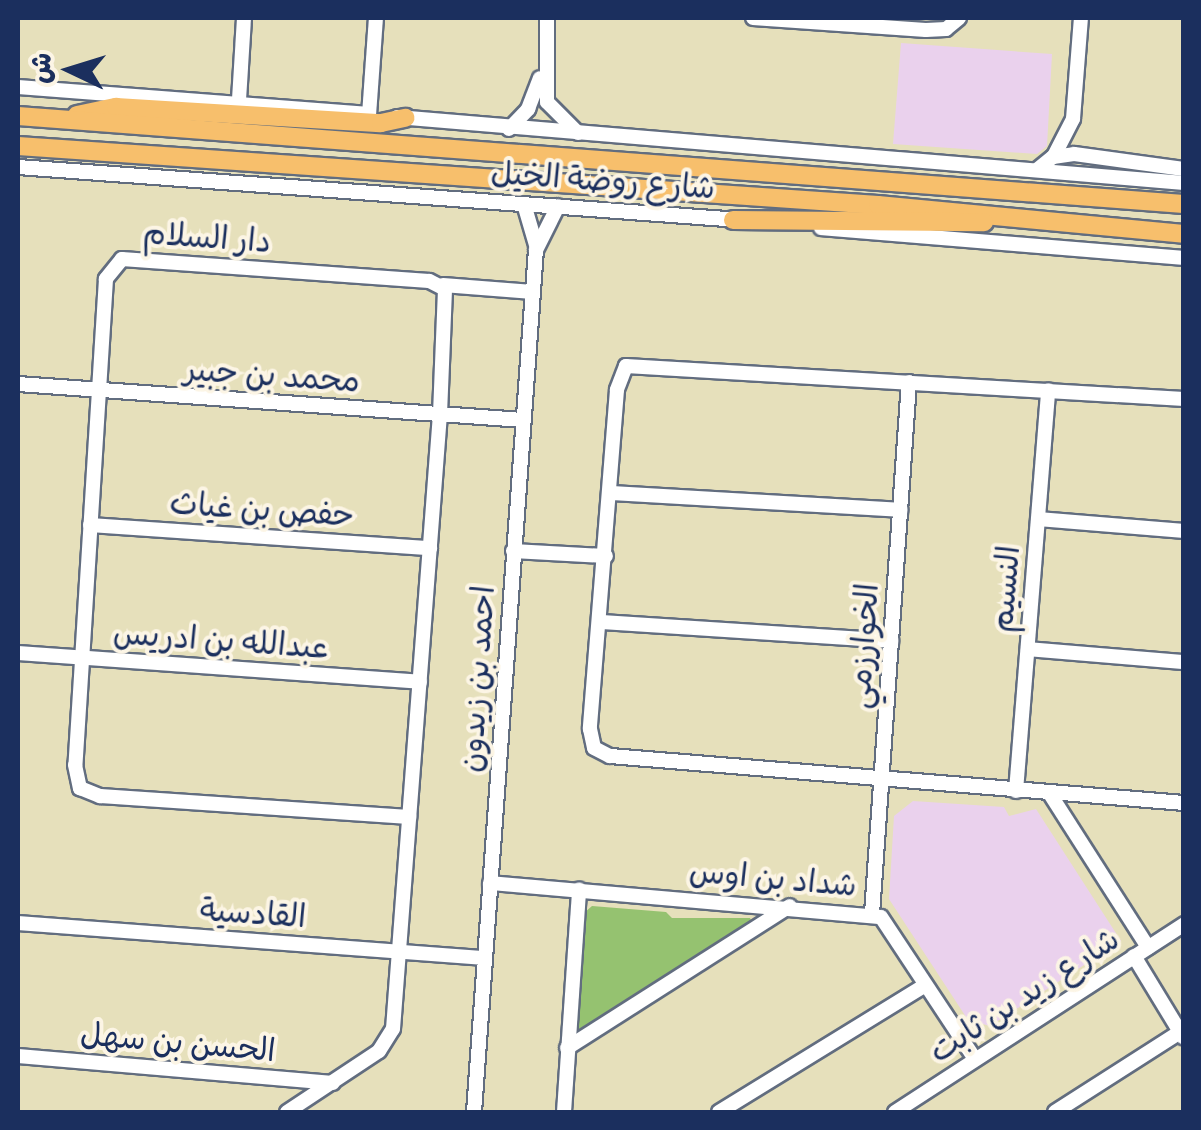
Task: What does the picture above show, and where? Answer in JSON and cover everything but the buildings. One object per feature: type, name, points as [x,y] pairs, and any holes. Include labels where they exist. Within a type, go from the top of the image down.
[{"type":"main road","points":[[66,119],[116,108],[381,123],[404,118]]},
{"type":"main road","name":"شارع روضة الخيل","points":[[18,116],[1184,204]]},
{"type":"main road","name":"شارع روضة الخيل","points":[[18,146],[1004,216],[1184,234]]},
{"type":"main road","points":[[732,220],[964,225],[1004,216]]},
{"type":"street","points":[[239,100],[244,18]]},
{"type":"street","points":[[370,114],[376,18]]},
{"type":"street","points":[[548,18],[544,68],[549,107],[579,133]]},
{"type":"street","points":[[753,18],[926,30],[946,29],[959,18]]},
{"type":"street","points":[[1038,169],[1053,157],[1073,119],[1082,18]]},
{"type":"street","points":[[509,129],[528,109],[544,68]]},
{"type":"street","name":"شارع روضة الخيل","points":[[18,87],[239,100],[509,129],[1184,183]]},
{"type":"street","points":[[1073,119],[1087,156]]},
{"type":"street","points":[[1053,157],[1087,156],[1184,170]]},
{"type":"street","name":"شارع روضة الخيل","points":[[18,167],[558,206],[1184,258]]},
{"type":"street","name":"احمد بن زيدون","points":[[474,1112],[536,250],[524,204]]},
{"type":"street","name":"احمد بن زيدون","points":[[536,250],[558,206]]},
{"type":"street","name":"دار السلام","points":[[409,817],[89,794],[75,765],[90,525],[106,279],[122,259],[443,285]]},
{"type":"street","points":[[286,1112],[333,1084],[388,1042],[399,951],[440,414],[443,285],[533,292]]},
{"type":"street","points":[[1184,399],[626,366],[617,390],[590,730],[600,753],[882,782],[1184,803]]},
{"type":"street","name":"الخوارزمي","points":[[872,914],[909,382]]},
{"type":"street","name":"محمد بن جبير","points":[[18,384],[523,420]]},
{"type":"street","name":"النسيم","points":[[1016,792],[1048,390]]},
{"type":"street","points":[[610,493],[901,510]]},
{"type":"street","points":[[1039,519],[1184,531]]},
{"type":"street","name":"حفص بن غياث","points":[[90,525],[430,548]]},
{"type":"street","points":[[513,552],[606,556]]},
{"type":"street","points":[[600,622],[890,641]]},
{"type":"street","points":[[1028,649],[1184,662]]},
{"type":"street","name":"عبدالله بن ادريس","points":[[18,653],[420,682]]},
{"type":"street","points":[[1050,794],[1148,946]]},
{"type":"street","name":"شداد بن اوس","points":[[490,883],[872,914],[889,928],[975,1059]]},
{"type":"street","points":[[564,1112],[578,890]]},
{"type":"street","points":[[567,1048],[790,906]]},
{"type":"street","name":"القادسية","points":[[18,923],[485,958]]},
{"type":"street","name":"شارع زيد بن ثابت","points":[[895,1112],[1184,924]]},
{"type":"street","points":[[1055,1112],[1182,1034],[1134,956]]},
{"type":"street","points":[[719,1112],[924,986]]},
{"type":"street","name":"الحسن بن سهل","points":[[18,1056],[333,1084]]},
{"type":"shaded area","points":[[901,43],[1052,54],[1047,146],[1037,154],[893,144]]},
{"type":"shaded area","points":[[913,801],[1004,807],[1009,816],[1036,809],[1121,941],[990,1026],[968,1020],[889,899],[894,816]]},
{"type":"green space","points":[[592,906],[666,912],[672,918],[750,918],[754,926],[574,1035],[584,913]]}]
